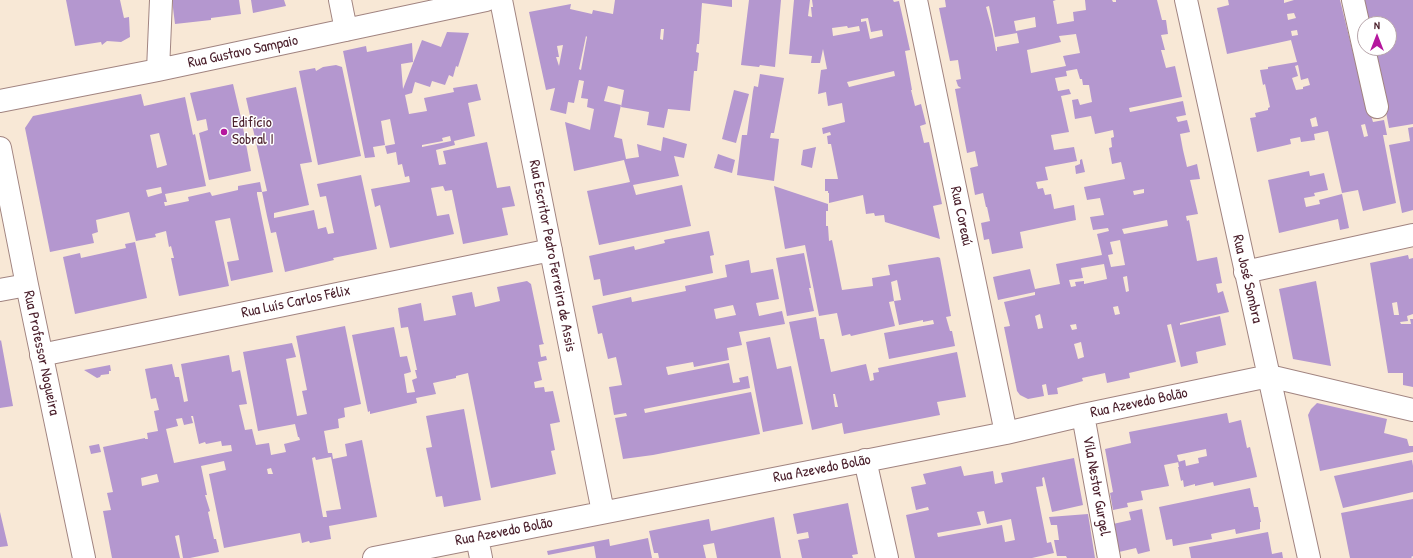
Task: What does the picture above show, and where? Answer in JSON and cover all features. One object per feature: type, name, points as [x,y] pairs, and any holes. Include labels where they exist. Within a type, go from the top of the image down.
[{"type":"street","points":[[158,70],[161,0]]},
{"type":"street","points":[[340,0],[346,30]]},
{"type":"street","name":"Rua Gustavo Sampaio","points":[[0,101],[158,70],[486,0]]},
{"type":"street","name":"Rua Escritor Pedro Ferreira de Assis","points":[[501,0],[603,512]]},
{"type":"street","name":"Rua Coreaú","points":[[916,0],[1006,433]]},
{"type":"street","name":"Rua José Sombra","points":[[1186,0],[1309,558]]},
{"type":"street","points":[[1353,0],[1378,107]]},
{"type":"street","name":"Rua Professor Nogueira","points":[[0,148],[41,355],[84,558]]},
{"type":"street","points":[[1246,272],[1413,235]]},
{"type":"street","name":"Rua Luís Carlos Félix","points":[[41,355],[551,250]]},
{"type":"street","points":[[0,290],[27,285]]},
{"type":"street","points":[[1269,376],[1413,410]]},
{"type":"street","name":"Rua Azevedo Bolão","points":[[374,558],[479,548],[603,512],[1006,433],[1083,415],[1269,376]]},
{"type":"street","name":"Vila Nestor Gurgel","points":[[1083,415],[1109,558]]},
{"type":"street","points":[[864,460],[887,558]]},
{"type":"building","points":[[66,0],[120,0],[124,18],[129,17],[130,37],[121,42],[107,41],[102,45],[101,42],[75,46]]},
{"type":"building","points":[[172,0],[239,0],[241,14],[211,18],[211,20],[175,24]]},
{"type":"building","points":[[251,0],[284,0],[286,6],[253,13]]},
{"type":"building","points":[[615,0],[732,0],[732,7],[702,3],[699,44],[697,44],[696,52],[699,53],[697,71],[694,71],[690,111],[668,109],[664,128],[647,125],[649,112],[621,107],[624,90],[608,86],[604,101],[621,105],[614,137],[622,139],[626,159],[639,157],[637,144],[661,151],[663,137],[687,144],[684,158],[674,156],[679,176],[633,185],[636,195],[682,185],[691,226],[599,245],[587,191],[630,182],[624,160],[574,171],[565,122],[590,130],[594,109],[587,107],[588,99],[581,98],[584,81],[579,80],[574,103],[568,102],[566,114],[550,110],[555,88],[546,90],[529,12],[571,4],[570,9],[592,14],[593,10],[613,14]],"holes":[[[661,29],[664,29],[663,40],[660,39]],[[586,36],[581,70],[579,69]],[[563,45],[559,66],[556,57],[559,57],[557,46]]]},
{"type":"building","points":[[749,0],[781,0],[775,67],[741,65]]},
{"type":"building","points":[[794,0],[810,0],[808,16],[812,17],[812,0],[899,1],[910,50],[905,51],[911,90],[915,106],[921,104],[926,124],[920,126],[924,143],[929,142],[942,204],[933,206],[940,239],[885,222],[884,215],[875,216],[874,213],[866,214],[863,195],[829,203],[829,193],[828,191],[825,191],[825,179],[838,179],[831,144],[828,144],[827,136],[831,135],[830,132],[823,134],[822,128],[845,122],[842,103],[828,106],[826,92],[818,94],[821,70],[827,69],[823,49],[820,63],[811,63],[812,56],[789,54]],"holes":[[[868,18],[871,32],[882,30],[883,36],[870,39],[866,21],[861,22],[861,19]],[[859,26],[860,31],[833,36],[832,28]],[[894,71],[895,76],[849,87],[847,82]]]},
{"type":"building","points":[[945,0],[1056,0],[1053,1],[1057,24],[1074,21],[1073,12],[1086,10],[1085,0],[1112,0],[1113,2],[1116,2],[1116,0],[1157,0],[1162,20],[1166,20],[1168,34],[1161,35],[1165,50],[1161,50],[1166,68],[1175,66],[1182,97],[1129,108],[1130,112],[1183,101],[1186,115],[1176,117],[1178,122],[1187,120],[1190,132],[1180,134],[1183,150],[1187,167],[1197,164],[1200,179],[1190,180],[1198,214],[1186,216],[1187,221],[1189,220],[1197,261],[1217,257],[1222,283],[1216,284],[1218,293],[1223,291],[1229,312],[1180,323],[1180,325],[1220,316],[1226,345],[1196,352],[1198,363],[1181,367],[1171,324],[1167,325],[1176,362],[1129,373],[1130,378],[1107,383],[1105,373],[1082,378],[1083,381],[1057,388],[1058,394],[1048,395],[1046,384],[1042,385],[1044,396],[1028,399],[1020,395],[1017,391],[1004,327],[1010,326],[1004,302],[1035,295],[1035,292],[998,300],[993,277],[1030,269],[1035,289],[1060,284],[1056,264],[1102,255],[1097,234],[1109,231],[1108,228],[1093,230],[1090,217],[1104,215],[1100,198],[1087,200],[1084,187],[1125,179],[1121,162],[1112,164],[1109,148],[1112,147],[1111,138],[1114,137],[1113,130],[1095,134],[1091,116],[1075,119],[1072,100],[1078,99],[1080,105],[1092,102],[1089,85],[1083,85],[1077,69],[1066,71],[1067,76],[1055,78],[1058,91],[1069,89],[1071,94],[1061,96],[1069,132],[1051,135],[1054,150],[1074,147],[1077,161],[1045,167],[1048,180],[1036,182],[1038,189],[1043,188],[1045,195],[1051,194],[1054,209],[1074,205],[1076,220],[1020,232],[1023,248],[992,254],[989,239],[984,240],[981,223],[990,221],[987,207],[983,193],[975,195],[970,168],[978,166],[975,151],[967,153],[955,89],[961,88],[958,86],[956,80],[961,79],[958,60],[950,61],[939,8],[946,7]],"holes":[[[989,6],[995,37],[1017,33],[1019,43],[997,47],[996,51],[986,7]],[[1035,17],[1036,27],[1016,31],[1014,21]],[[1076,34],[1080,53],[1063,56],[1066,66],[1031,73],[1027,50],[1061,42],[1059,36]],[[1144,189],[1144,193],[1134,195],[1133,191]],[[1167,220],[1168,226],[1124,234],[1122,229]],[[1120,240],[1125,265],[1111,267],[1108,255],[1113,254],[1110,242]],[[1104,264],[1107,279],[1084,284],[1084,281],[1075,282],[1076,286],[1071,287],[1069,280],[1083,278],[1081,268]],[[1127,276],[1129,291],[1126,292],[1123,277]],[[1118,306],[1120,314],[1115,315],[1113,307]],[[1040,314],[1043,328],[1038,329],[1035,316]],[[1076,324],[1077,329],[1072,330],[1070,325]],[[1081,342],[1084,357],[1078,359],[1074,344]]]},
{"type":"building","points":[[1228,0],[1284,0],[1284,3],[1294,0],[1340,0],[1358,73],[1373,122],[1384,120],[1387,135],[1383,135],[1396,203],[1363,211],[1358,190],[1342,193],[1328,131],[1314,134],[1315,140],[1301,142],[1300,137],[1290,139],[1291,144],[1257,152],[1250,118],[1256,117],[1255,113],[1268,110],[1270,107],[1260,70],[1268,69],[1268,67],[1297,62],[1291,40],[1227,54],[1217,8],[1229,5]],"holes":[[[1294,13],[1296,18],[1288,20],[1287,14]],[[1297,30],[1298,35],[1292,36],[1291,31]],[[1298,65],[1301,80],[1308,78],[1310,85],[1303,87],[1303,89],[1296,90],[1292,78],[1298,76],[1295,66]],[[1316,117],[1318,126],[1312,127],[1310,119]],[[1365,124],[1368,136],[1364,137],[1361,125]]]},
{"type":"building","points":[[1362,0],[1413,0],[1413,124],[1389,128],[1376,56],[1397,56],[1397,16],[1363,16]]},
{"type":"building","points":[[447,32],[469,33],[458,67],[456,66],[453,77],[449,75],[445,85],[432,81],[430,87],[415,82],[412,93],[405,95],[409,114],[427,111],[424,98],[454,92],[453,88],[477,84],[481,100],[468,103],[475,136],[454,141],[455,145],[436,150],[439,165],[446,164],[443,151],[487,142],[497,188],[510,186],[515,206],[502,208],[508,235],[463,244],[452,190],[445,191],[443,186],[431,188],[437,216],[449,214],[454,234],[390,248],[380,205],[375,207],[371,189],[410,182],[409,176],[405,177],[402,164],[398,165],[396,152],[387,154],[385,146],[395,144],[390,119],[381,121],[385,145],[373,147],[375,157],[365,158],[343,51],[366,46],[367,52],[412,43],[413,62],[401,64],[403,89],[422,40],[441,47]],"holes":[[[450,136],[451,141],[422,147],[422,145],[443,141],[442,138]]]},
{"type":"building","points":[[336,65],[342,67],[361,156],[318,165],[299,71],[315,68],[316,71],[323,67]]},
{"type":"building","points":[[760,74],[784,78],[774,133],[771,133],[770,138],[779,139],[774,181],[737,175],[742,135],[747,135],[754,86],[758,87]]},
{"type":"building","name":"Edifício Sobral I","points":[[233,84],[251,171],[209,180],[199,133],[208,130],[206,119],[197,121],[190,93]]},
{"type":"building","points":[[296,87],[312,162],[300,164],[309,205],[274,213],[274,218],[314,210],[318,229],[326,227],[328,234],[334,233],[326,196],[320,197],[317,184],[361,175],[377,249],[333,258],[334,260],[285,272],[276,232],[271,233],[267,216],[262,192],[267,191],[246,98]]},
{"type":"building","points":[[734,90],[749,94],[736,143],[722,139]]},
{"type":"building","points":[[141,94],[144,106],[185,97],[193,135],[195,134],[206,186],[165,194],[167,202],[164,202],[165,206],[189,201],[188,197],[210,192],[212,196],[238,190],[238,186],[260,182],[262,192],[257,192],[257,194],[273,272],[231,281],[227,262],[239,260],[230,218],[215,221],[229,286],[179,296],[171,258],[174,258],[171,246],[169,247],[166,231],[155,234],[156,237],[136,241],[129,212],[96,220],[98,232],[92,234],[94,243],[50,252],[25,128],[33,116]],"holes":[[[159,133],[167,165],[157,168],[150,135]],[[161,187],[162,193],[148,197],[146,190]]]},
{"type":"building","points":[[1413,127],[1413,210],[1402,213],[1389,145],[1410,141],[1408,128]]},
{"type":"building","points":[[816,147],[812,168],[801,165],[803,150]]},
{"type":"building","points":[[718,154],[735,160],[732,173],[714,168]]},
{"type":"building","points":[[1082,159],[1085,172],[1076,174],[1075,166],[1080,164],[1080,160]]},
{"type":"building","points":[[1309,171],[1310,176],[1324,173],[1328,190],[1314,193],[1315,196],[1304,198],[1306,207],[1320,204],[1319,200],[1342,194],[1349,228],[1340,230],[1338,219],[1279,233],[1268,180]]},
{"type":"building","points":[[774,186],[828,204],[828,211],[826,211],[826,226],[828,226],[829,241],[832,240],[842,290],[873,286],[872,278],[890,275],[888,265],[938,257],[940,258],[951,316],[946,317],[950,331],[952,331],[955,346],[889,359],[884,333],[934,324],[933,320],[923,322],[923,320],[899,325],[894,301],[889,302],[895,326],[851,336],[850,334],[842,336],[837,313],[819,316],[805,245],[785,249]],"holes":[[[897,280],[901,300],[894,301],[891,282]]]},
{"type":"building","points":[[709,231],[714,255],[710,256],[713,273],[603,296],[600,279],[594,280],[589,256],[634,246],[635,250],[665,243],[664,240]]},
{"type":"building","points":[[135,242],[147,298],[75,314],[63,257],[80,253],[81,258],[126,248],[125,244]]},
{"type":"building","points":[[804,253],[814,311],[787,316],[776,258]]},
{"type":"building","points":[[1408,255],[1409,259],[1413,258],[1413,314],[1407,316],[1408,321],[1400,322],[1401,324],[1411,324],[1410,319],[1413,319],[1413,387],[1403,385],[1403,373],[1388,373],[1370,263]],"holes":[[[1397,302],[1399,315],[1394,315],[1392,303]]]},
{"type":"building","points":[[749,260],[751,273],[773,269],[779,299],[756,303],[759,316],[782,311],[785,324],[739,332],[742,345],[727,348],[729,360],[694,367],[693,362],[666,367],[668,375],[729,363],[733,383],[740,382],[739,378],[748,376],[750,388],[644,409],[645,413],[751,392],[760,434],[653,455],[623,459],[615,418],[627,416],[626,413],[614,415],[609,387],[622,385],[616,357],[608,359],[602,333],[598,334],[592,306],[631,297],[632,302],[686,291],[685,286],[727,277],[725,265]],"holes":[[[733,305],[736,315],[716,319],[714,309]]]},
{"type":"building","points":[[527,281],[531,284],[544,344],[539,345],[541,357],[546,356],[547,360],[538,362],[542,380],[534,382],[535,388],[544,387],[545,392],[553,391],[560,422],[550,424],[555,450],[551,451],[556,474],[491,488],[468,373],[456,376],[456,378],[433,383],[436,394],[416,398],[417,403],[370,414],[370,411],[368,412],[352,335],[394,327],[400,357],[407,356],[411,372],[404,374],[407,393],[415,392],[412,380],[417,378],[415,370],[417,370],[408,327],[401,328],[398,308],[421,303],[424,321],[456,315],[452,296],[472,292],[475,307],[500,301],[497,287]]},
{"type":"building","points":[[1316,281],[1331,366],[1293,359],[1279,289]]},
{"type":"building","points":[[816,317],[820,339],[824,339],[831,372],[866,364],[870,381],[874,380],[873,373],[879,372],[878,368],[957,352],[966,397],[937,402],[940,415],[844,434],[842,423],[812,430],[789,322]],"holes":[[[833,394],[835,394],[838,407],[835,407]]]},
{"type":"building","points":[[345,326],[361,404],[344,408],[345,417],[338,419],[339,428],[324,431],[328,453],[332,453],[333,459],[347,456],[345,444],[362,440],[377,517],[329,526],[331,539],[302,543],[300,533],[224,548],[209,474],[226,470],[224,461],[201,466],[207,495],[205,495],[210,511],[208,512],[214,539],[216,539],[219,552],[183,558],[179,535],[175,536],[180,558],[112,558],[103,511],[111,510],[107,493],[113,492],[103,447],[145,438],[148,439],[147,433],[158,431],[154,411],[159,410],[156,398],[151,399],[145,369],[172,364],[175,377],[179,377],[184,402],[188,401],[181,364],[229,355],[232,372],[240,370],[247,404],[239,405],[245,430],[252,429],[256,445],[269,443],[271,455],[286,452],[284,444],[300,440],[295,424],[258,431],[243,352],[292,343],[296,357],[286,359],[297,416],[307,414],[302,391],[307,390],[296,336]],"holes":[[[191,416],[193,416],[199,444],[221,441],[222,446],[231,445],[232,451],[174,463],[166,429],[178,426],[176,419],[182,418],[184,425],[193,423]],[[315,457],[316,460],[331,457],[341,509],[326,511],[327,517],[323,517],[312,458]],[[271,468],[273,474],[268,474],[267,469]],[[157,474],[159,482],[142,486],[141,478]]]},
{"type":"building","points":[[770,337],[777,369],[791,366],[803,424],[763,432],[746,342]]},
{"type":"building","points":[[1,340],[13,406],[0,408],[0,341]]},
{"type":"building","points":[[110,365],[111,371],[109,371],[109,374],[101,375],[97,378],[84,370]]},
{"type":"building","points":[[1317,403],[1387,419],[1384,433],[1407,439],[1409,446],[1413,446],[1413,452],[1320,471],[1308,415]]},
{"type":"building","points":[[464,409],[481,500],[444,507],[442,496],[436,497],[426,448],[432,447],[426,416]]},
{"type":"building","points":[[1227,413],[1229,423],[1241,420],[1247,448],[1250,447],[1257,477],[1214,486],[1213,482],[1184,487],[1183,480],[1181,481],[1178,462],[1164,465],[1169,486],[1141,491],[1143,500],[1127,503],[1128,507],[1113,510],[1110,493],[1113,492],[1105,449],[1131,443],[1129,432]],"holes":[[[1206,449],[1207,456],[1198,458],[1199,463],[1186,466],[1185,460],[1179,462],[1177,455]]]},
{"type":"building","points":[[99,444],[101,452],[91,454],[89,446]]},
{"type":"building","points":[[1074,458],[1083,505],[1052,512],[1044,477],[1042,478],[1043,486],[1036,487],[1047,543],[1051,542],[1054,553],[1032,558],[915,558],[906,515],[929,510],[928,507],[916,510],[911,487],[926,484],[923,474],[961,466],[964,476],[993,471],[995,484],[1003,482],[1001,473]],"holes":[[[984,511],[987,524],[1011,519],[1015,540],[1005,542],[1002,525],[938,537],[937,533],[981,525],[977,512]]]},
{"type":"building","points":[[1412,460],[1413,492],[1343,508],[1334,476]]},
{"type":"building","points":[[1250,488],[1254,507],[1258,507],[1261,522],[1260,529],[1236,534],[1235,529],[1211,534],[1212,539],[1173,546],[1172,539],[1166,540],[1159,507]]},
{"type":"building","points":[[1413,499],[1412,558],[1350,558],[1341,513]]},
{"type":"building","points":[[848,503],[858,554],[852,555],[853,558],[802,558],[798,540],[809,538],[808,532],[797,534],[793,514]]},
{"type":"building","points":[[1142,509],[1150,551],[1138,554],[1136,548],[1119,552],[1113,524],[1131,520],[1129,512]]},
{"type":"building","points":[[0,512],[8,546],[0,547]]},
{"type":"building","points":[[1088,514],[1095,558],[1067,558],[1066,556],[1057,556],[1054,540],[1059,540],[1057,525],[1051,525],[1049,517]]},
{"type":"building","points":[[774,517],[781,558],[717,558],[714,543],[703,545],[706,558],[659,558],[658,553],[654,553],[649,531],[709,519],[711,531]]},
{"type":"building","points":[[1268,532],[1272,554],[1282,552],[1283,558],[1191,558],[1189,547]]},
{"type":"building","points":[[648,538],[652,558],[596,558],[594,546],[548,555],[547,551],[609,539],[610,546]]},
{"type":"place","name":"Edifício Sobral I","points":[[224,132]]}]
